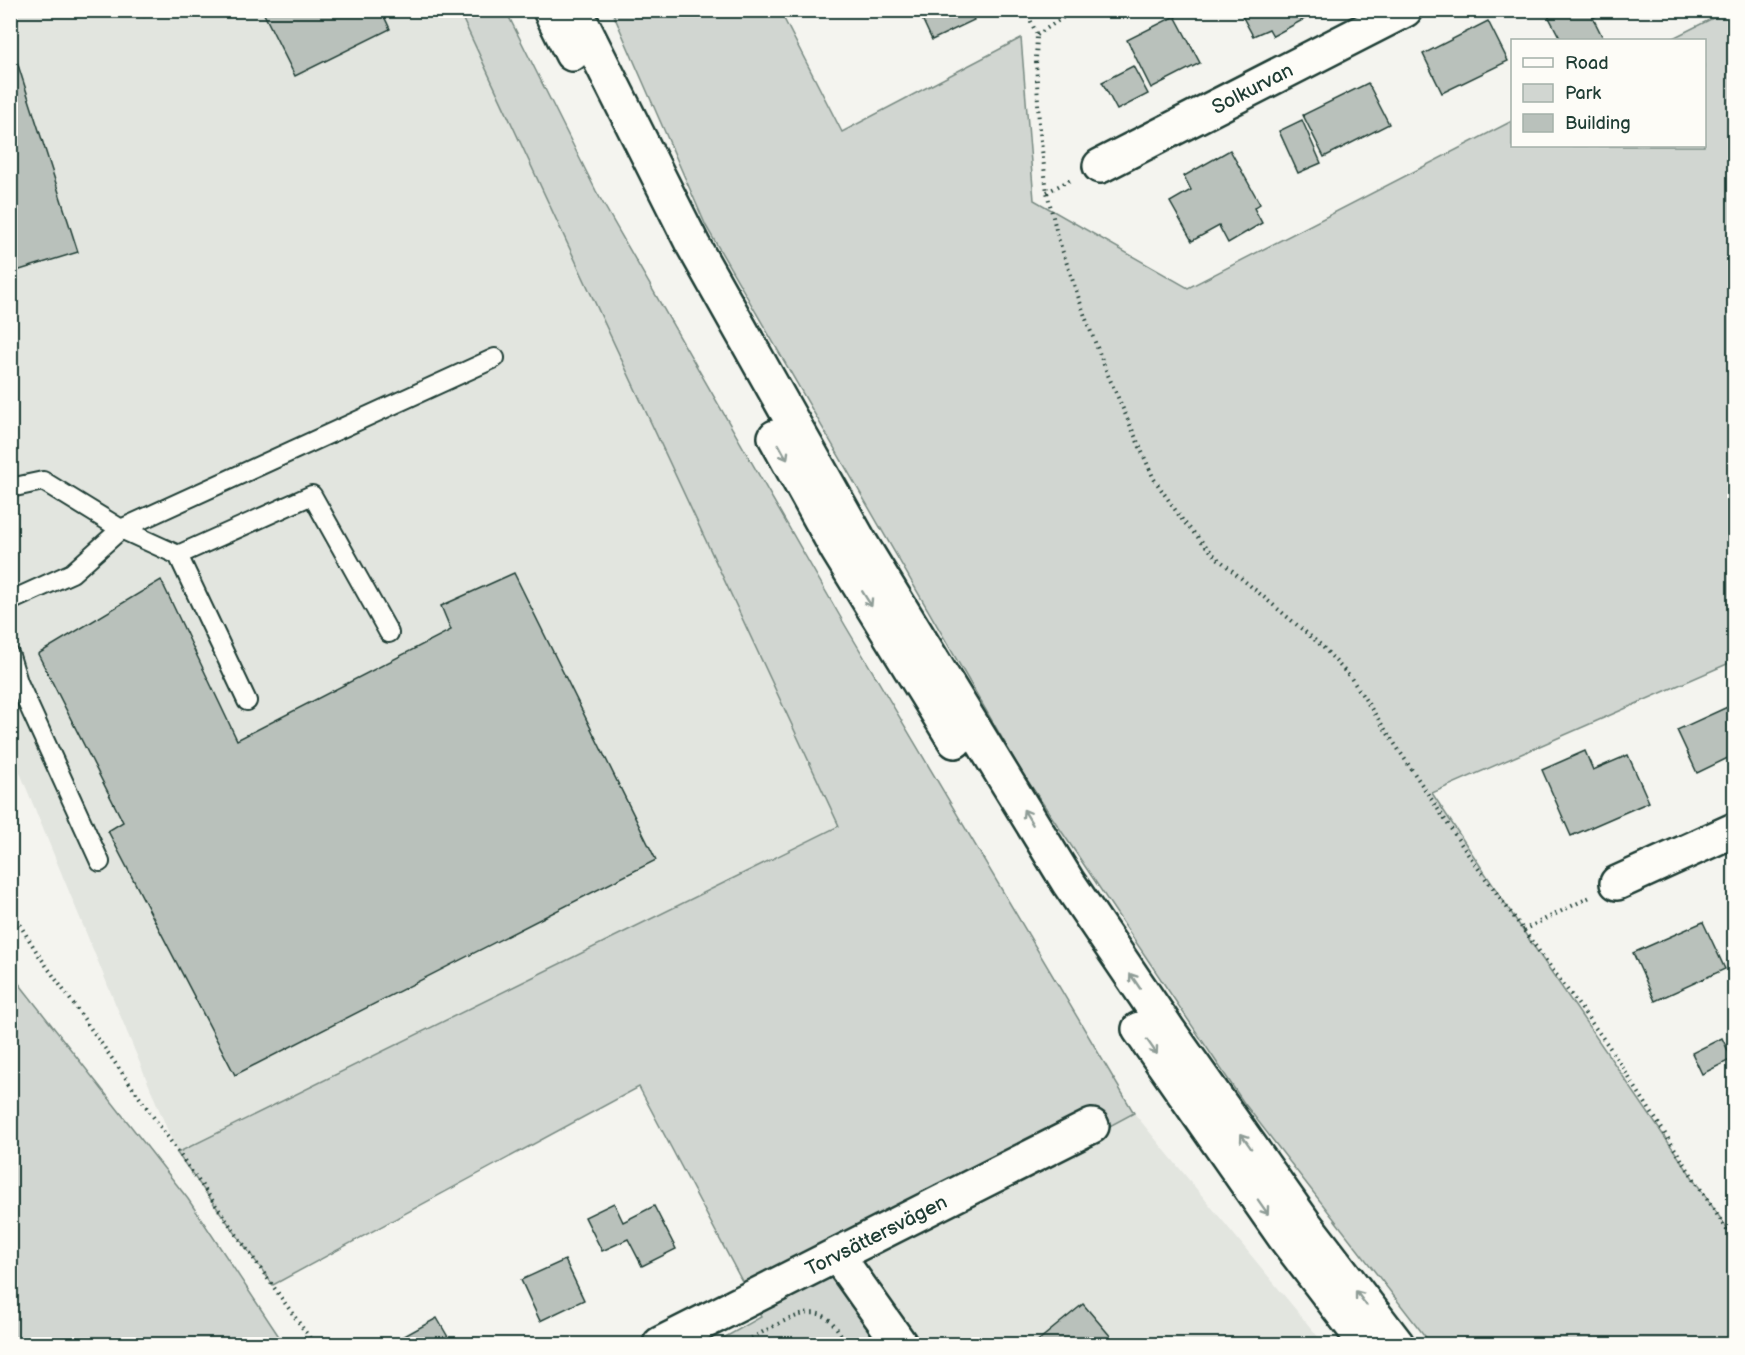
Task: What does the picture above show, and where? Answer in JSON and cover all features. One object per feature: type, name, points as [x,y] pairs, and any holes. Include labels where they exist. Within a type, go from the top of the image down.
[{"type":"main road","points":[[550,10],[673,254],[837,549],[1053,900],[1285,1238],[1366,1344]]},
{"type":"main road","points":[[575,10],[693,245],[859,540],[1068,882],[1175,1041],[1298,1214],[1397,1344]]},
{"type":"main road","name":"Solkurvan","points":[[1100,166],[1405,10]]},
{"type":"main road","points":[[1617,883],[1734,830]]},
{"type":"main road","name":"Torvsättersvägen","points":[[660,1344],[1092,1126]]},
{"type":"main road","points":[[837,1255],[900,1344]]},
{"type":"lane","points":[[10,601],[72,573],[121,529],[495,358]]},
{"type":"lane","points":[[10,488],[43,481],[121,529],[178,555],[247,701]]},
{"type":"lane","points":[[178,555],[312,495],[388,633]]},
{"type":"lane","points":[[10,656],[18,682],[100,862]]},
{"type":"path","points":[[1026,10],[1037,35],[1036,60],[1040,124],[1047,192],[1058,237],[1108,375],[1154,478],[1183,521],[1216,557],[1322,646],[1351,678],[1467,853],[1608,1046],[1734,1238]]},
{"type":"path","points":[[1037,35],[1074,10]]},
{"type":"path","points":[[1523,930],[1617,883]]},
{"type":"path","points":[[10,909],[38,954],[314,1344]]},
{"type":"path","points":[[741,1344],[802,1314],[819,1314],[832,1323],[847,1344]]},
{"type":"shaded area","points":[[10,11],[459,11],[840,826],[177,1153],[11,751]]},
{"type":"shaded area","points":[[1134,1113],[1324,1344],[888,1344],[835,1273]]},
{"type":"green space","points":[[459,11],[506,11],[596,191],[845,625],[1134,1113],[836,1273],[888,1344],[713,1344],[761,1317],[639,1087],[273,1285],[177,1153],[839,826]]},
{"type":"green space","points":[[612,11],[780,11],[842,132],[1021,38],[1034,200],[1188,288],[1511,122],[1511,147],[1706,147],[1706,39],[1671,39],[1727,11],[1734,11],[1734,661],[1432,793],[1526,935],[1734,1238],[1734,1344],[1431,1344],[1244,1103],[1021,771],[706,226]]},
{"type":"green space","points":[[10,972],[188,1199],[284,1344],[11,1344]]},
{"type":"building","points":[[140,10],[157,10],[144,17]]},
{"type":"building","points":[[262,10],[381,10],[390,29],[295,76]]},
{"type":"building","points":[[918,10],[969,10],[974,20],[932,40]]},
{"type":"building","points":[[1239,10],[1306,10],[1310,16],[1273,36],[1269,29],[1253,36]]},
{"type":"building","points":[[1545,10],[1606,10],[1593,18],[1604,39],[1560,39]]},
{"type":"building","points":[[1175,16],[1200,63],[1151,88],[1127,40]]},
{"type":"building","points":[[1488,21],[1508,61],[1442,93],[1423,54]]},
{"type":"building","points":[[10,40],[78,252],[10,273]]},
{"type":"building","points":[[1133,66],[1148,94],[1117,110],[1102,82]]},
{"type":"building","points":[[1368,83],[1389,124],[1324,157],[1303,115]]},
{"type":"building","points":[[1302,120],[1321,163],[1298,173],[1279,131]]},
{"type":"building","points":[[1230,150],[1260,204],[1254,208],[1262,223],[1228,243],[1219,226],[1192,241],[1170,202],[1191,190],[1184,176]]},
{"type":"building","points":[[514,573],[656,860],[235,1075],[108,831],[123,822],[38,654],[161,580],[237,740],[451,630],[441,606]]},
{"type":"building","points":[[1734,704],[1734,755],[1697,773],[1677,730]]},
{"type":"building","points":[[1585,751],[1593,770],[1628,755],[1649,802],[1571,836],[1542,770]]},
{"type":"building","points":[[1703,922],[1725,969],[1655,1001],[1633,953]]},
{"type":"building","points":[[1722,1038],[1732,1059],[1702,1074],[1692,1053]]},
{"type":"building","points":[[1734,1107],[1734,1122],[1729,1109]]},
{"type":"building","points":[[614,1203],[623,1222],[654,1206],[676,1249],[642,1266],[628,1239],[602,1251],[585,1217]]},
{"type":"building","points":[[565,1260],[584,1300],[540,1321],[521,1280]]},
{"type":"building","points":[[1083,1304],[1117,1344],[1034,1344]]},
{"type":"building","points":[[437,1318],[452,1344],[399,1344],[397,1340]]}]
